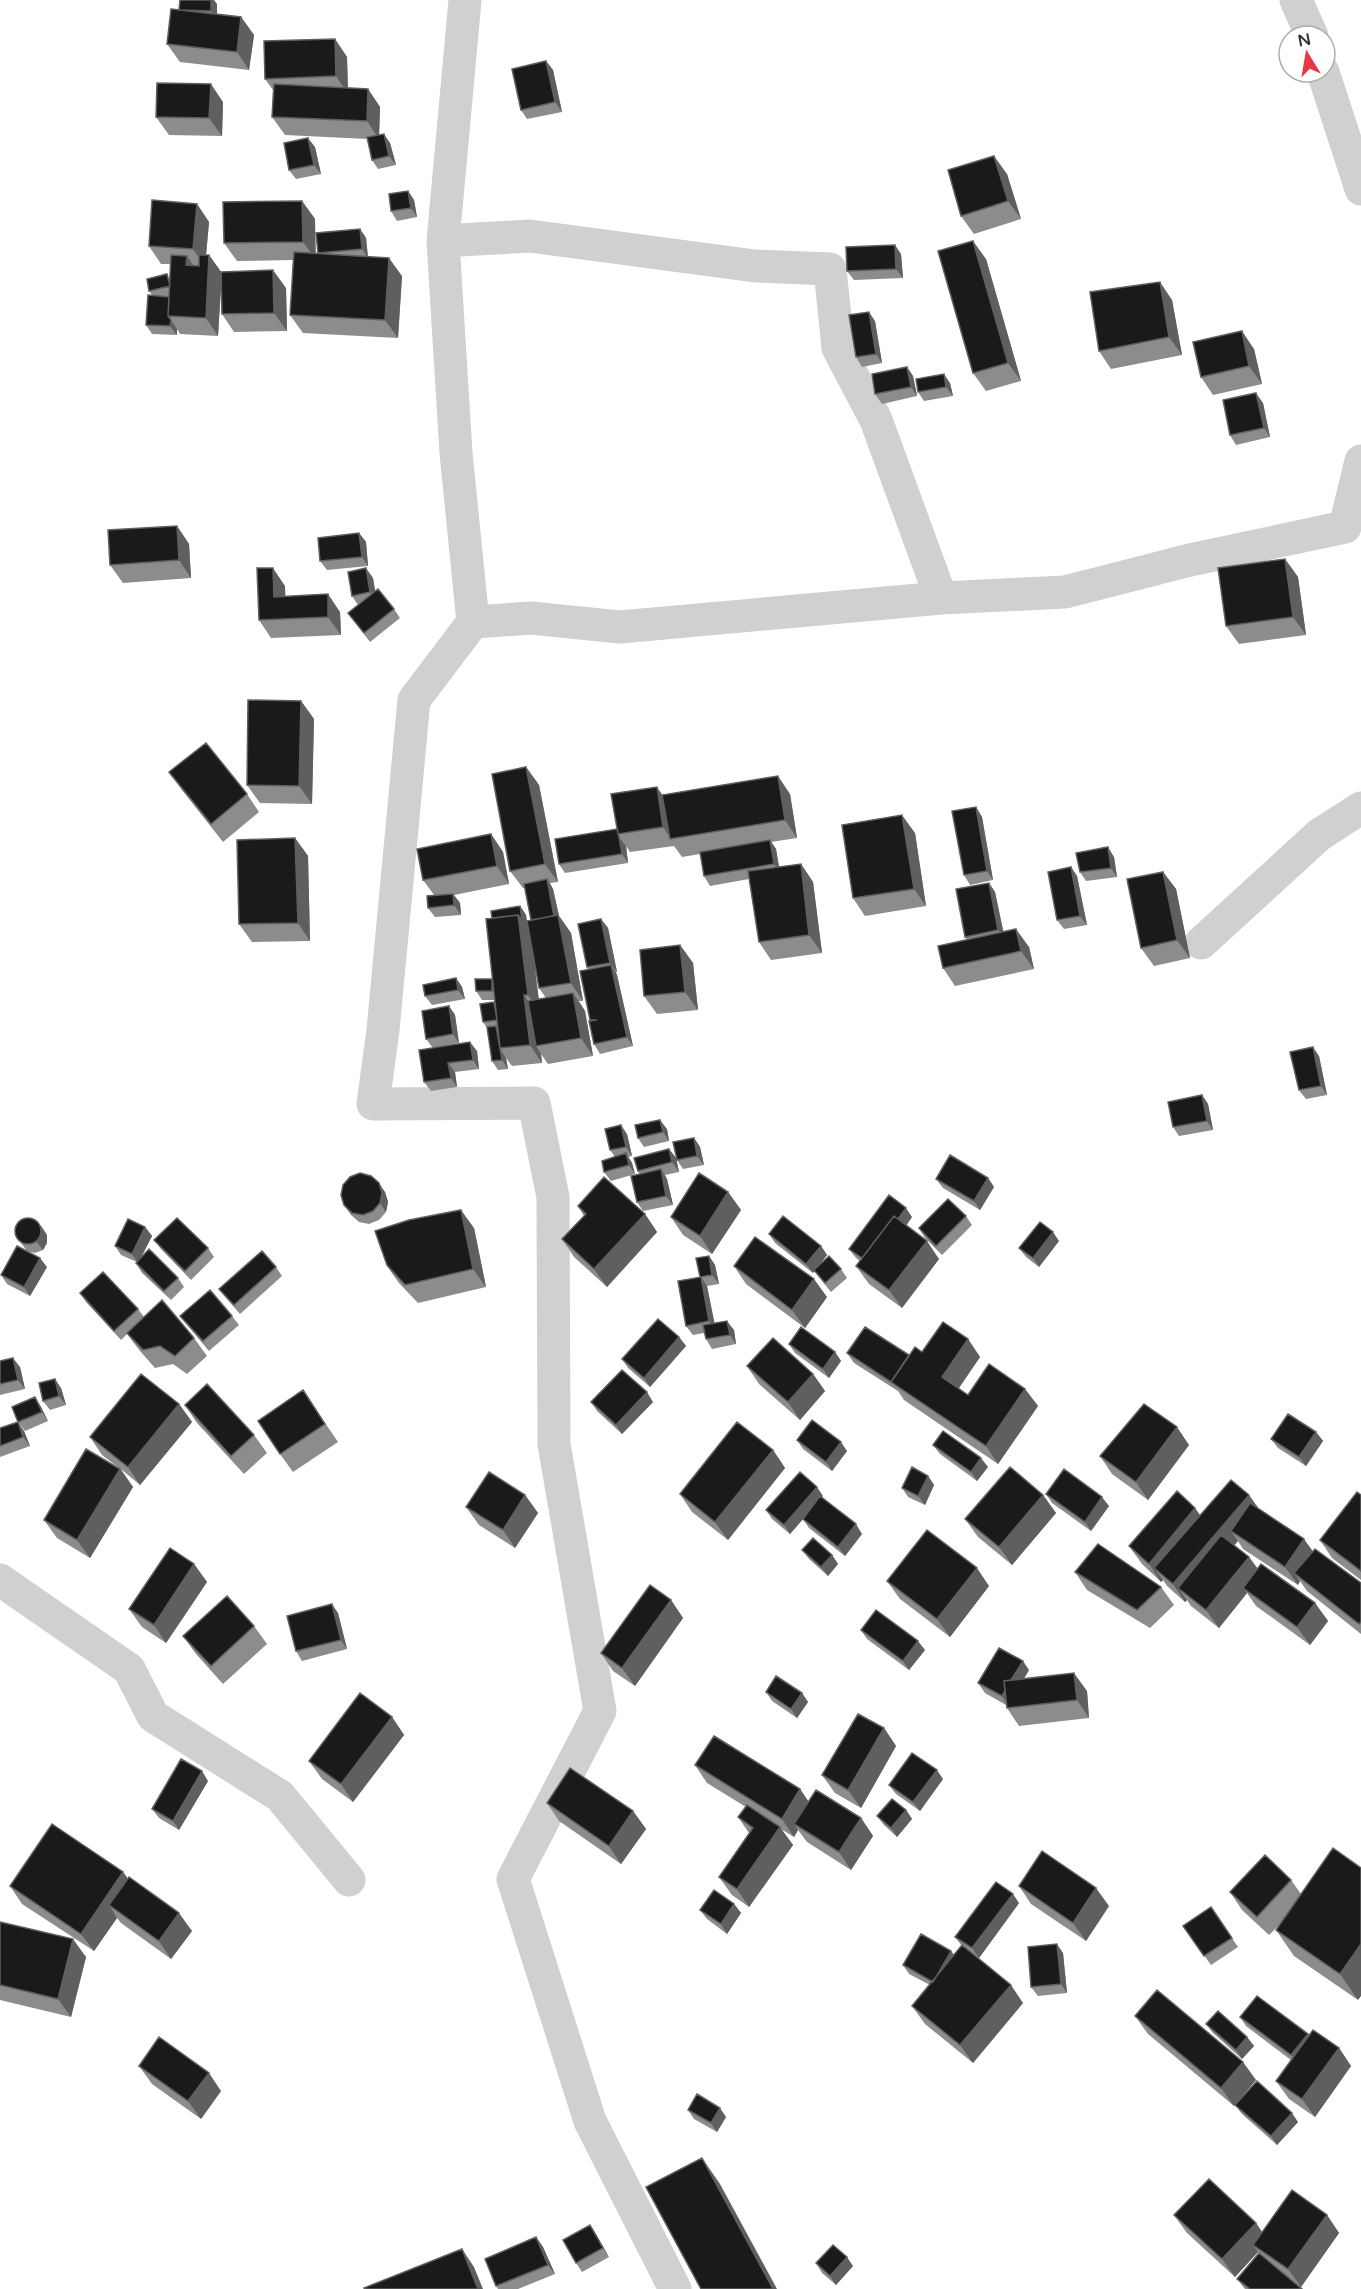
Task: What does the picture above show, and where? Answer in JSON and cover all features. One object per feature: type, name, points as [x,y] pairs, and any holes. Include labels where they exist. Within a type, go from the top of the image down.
[{"type":"street","points":[[465,0],[444,241],[456,453],[473,622],[414,700],[384,1030],[373,1104],[534,1103],[554,1197],[554,1444],[600,1711],[513,1879],[590,2121],[675,2289]]},
{"type":"street","points":[[1296,0],[1307,24]]},
{"type":"street","points":[[1327,84],[1361,189]]},
{"type":"street","points":[[444,241],[530,236],[755,266],[830,269],[838,348],[876,420],[941,598]]},
{"type":"street","points":[[473,622],[531,618],[620,627],[941,598],[1065,592],[1190,560],[1345,527],[1361,461]]},
{"type":"street","points":[[1201,943],[1319,835],[1361,808]]},
{"type":"street","points":[[0,1580],[129,1670],[153,1716],[280,1796],[349,1880]]},
{"type":"building","points":[[180,0],[211,0],[211,11],[179,10]]},
{"type":"building","points":[[171,9],[241,17],[237,52],[167,44]]},
{"type":"building","points":[[335,39],[336,76],[265,79],[264,41]]},
{"type":"building","points":[[546,61],[555,102],[521,110],[512,69]]},
{"type":"building","points":[[157,83],[211,84],[209,118],[156,117]]},
{"type":"building","points":[[274,84],[368,89],[367,121],[272,117]]},
{"type":"building","points":[[384,134],[389,156],[372,160],[367,137]]},
{"type":"building","points":[[308,138],[314,165],[289,170],[284,143]]},
{"type":"building","points":[[994,156],[1008,201],[961,216],[948,170]]},
{"type":"building","points":[[408,191],[411,208],[391,211],[389,194]]},
{"type":"building","points":[[152,200],[197,204],[193,249],[149,246]]},
{"type":"building","points":[[302,201],[303,242],[224,243],[223,202]]},
{"type":"building","points":[[360,229],[362,249],[318,253],[316,233]]},
{"type":"building","points":[[973,241],[1008,363],[973,373],[938,251]]},
{"type":"building","points":[[895,245],[896,269],[847,271],[846,247]]},
{"type":"building","points":[[294,252],[389,258],[385,320],[290,315]]},
{"type":"building","points":[[171,255],[187,256],[186,265],[199,266],[199,255],[209,255],[206,318],[168,316]]},
{"type":"building","points":[[273,270],[274,313],[222,314],[221,272]]},
{"type":"building","points":[[167,274],[170,286],[149,291],[147,279]]},
{"type":"building","points":[[1160,282],[1169,337],[1099,351],[1090,292]]},
{"type":"building","points":[[148,295],[169,297],[170,326],[146,325]]},
{"type":"building","points":[[869,312],[876,354],[856,357],[849,315]]},
{"type":"building","points":[[1242,331],[1249,366],[1201,377],[1193,342]]},
{"type":"building","points":[[907,367],[911,387],[875,394],[872,374]]},
{"type":"building","points":[[944,374],[946,387],[918,392],[916,379]]},
{"type":"building","points":[[1256,393],[1264,428],[1230,435],[1223,400]]},
{"type":"building","points":[[177,526],[179,560],[110,565],[108,530]]},
{"type":"building","points":[[359,533],[362,557],[320,561],[318,538]]},
{"type":"building","points":[[1285,559],[1293,617],[1226,626],[1218,568]]},
{"type":"building","points":[[257,568],[273,568],[274,597],[328,594],[328,617],[259,620]]},
{"type":"building","points":[[366,568],[370,592],[352,596],[348,572]]},
{"type":"building","points":[[378,589],[394,609],[364,633],[348,613]]},
{"type":"building","points":[[248,700],[301,701],[299,786],[247,785]]},
{"type":"building","points":[[206,743],[247,794],[211,824],[169,772]]},
{"type":"building","points":[[526,767],[545,864],[510,871],[492,774]]},
{"type":"building","points":[[778,776],[785,820],[670,839],[662,795]]},
{"type":"building","points":[[657,787],[663,827],[618,834],[611,794]]},
{"type":"building","points":[[976,807],[987,871],[964,875],[952,811]]},
{"type":"building","points":[[902,815],[914,889],[853,898],[842,825]]},
{"type":"building","points":[[617,829],[622,854],[559,864],[555,839]]},
{"type":"building","points":[[491,834],[497,866],[423,880],[417,849]]},
{"type":"building","points":[[295,838],[298,923],[239,924],[237,840]]},
{"type":"building","points":[[770,840],[774,864],[704,876],[700,852]]},
{"type":"building","points":[[1108,847],[1111,868],[1080,872],[1076,853]]},
{"type":"building","points":[[801,864],[809,935],[759,942],[748,871]]},
{"type":"building","points":[[1071,867],[1080,916],[1057,920],[1048,872]]},
{"type":"building","points":[[1163,872],[1177,940],[1141,948],[1127,879]]},
{"type":"building","points":[[547,879],[554,916],[531,920],[524,884]]},
{"type":"building","points":[[989,883],[998,930],[965,937],[956,889]]},
{"type":"building","points":[[453,894],[454,905],[428,908],[427,896]]},
{"type":"building","points":[[520,906],[522,920],[518,915],[492,918],[491,911]]},
{"type":"building","points":[[518,915],[528,995],[524,995],[530,1045],[500,1048],[486,919]]},
{"type":"building","points":[[558,915],[571,983],[539,988],[527,921]]},
{"type":"building","points":[[601,919],[610,963],[587,967],[578,924]]},
{"type":"building","points":[[1016,929],[1021,951],[943,968],[938,946]]},
{"type":"building","points":[[680,945],[685,992],[644,996],[640,950]]},
{"type":"building","points":[[611,965],[627,1037],[594,1044],[589,1021],[597,1020],[590,1020],[580,971]]},
{"type":"building","points":[[456,978],[458,990],[425,996],[423,985]]},
{"type":"building","points":[[475,979],[492,979],[492,991],[476,991]]},
{"type":"building","points":[[573,993],[581,1038],[536,1046],[528,1001]]},
{"type":"building","points":[[494,1002],[497,1020],[483,1022],[480,1004]]},
{"type":"building","points":[[449,1006],[453,1034],[426,1039],[422,1011]]},
{"type":"building","points":[[496,1026],[502,1060],[492,1061],[487,1027]]},
{"type":"building","points":[[470,1042],[473,1060],[448,1063],[451,1078],[424,1082],[419,1050]]},
{"type":"building","points":[[1313,1047],[1321,1086],[1299,1090],[1290,1052]]},
{"type":"building","points":[[1202,1095],[1207,1121],[1173,1127],[1168,1102]]},
{"type":"building","points":[[660,1120],[663,1132],[638,1138],[635,1125]]},
{"type":"building","points":[[621,1125],[626,1147],[610,1150],[605,1129]]},
{"type":"building","points":[[694,1138],[697,1156],[677,1160],[673,1142]]},
{"type":"building","points":[[669,1149],[672,1162],[638,1171],[634,1158]]},
{"type":"building","points":[[626,1153],[629,1165],[604,1172],[602,1161]]},
{"type":"building","points":[[950,1155],[988,1178],[974,1201],[936,1179]]},
{"type":"building","points":[[661,1169],[666,1196],[637,1202],[631,1176]]},
{"type":"building","points":[[360,1173],[371,1176],[379,1183],[382,1193],[380,1203],[373,1211],[363,1215],[352,1213],[344,1205],[341,1195],[343,1185],[350,1177]]},
{"type":"building","points":[[699,1173],[728,1192],[700,1236],[671,1217]]},
{"type":"building","points":[[604,1177],[645,1214],[594,1269],[562,1239],[586,1214],[578,1206]]},
{"type":"building","points":[[889,1195],[906,1208],[898,1219],[894,1216],[862,1258],[849,1249]]},
{"type":"building","points":[[948,1199],[966,1216],[936,1246],[919,1228]]},
{"type":"building","points":[[461,1210],[473,1269],[405,1285],[387,1265],[375,1231],[409,1220]]},
{"type":"building","points":[[783,1216],[821,1246],[806,1264],[769,1234]]},
{"type":"building","points":[[894,1216],[927,1241],[889,1290],[856,1266]]},
{"type":"building","points":[[28,1218],[37,1222],[41,1231],[37,1240],[28,1244],[19,1240],[15,1231],[19,1222]]},
{"type":"building","points":[[177,1218],[208,1248],[185,1271],[154,1240]]},
{"type":"building","points":[[128,1219],[145,1227],[132,1254],[115,1246]]},
{"type":"building","points":[[1040,1222],[1053,1232],[1033,1258],[1019,1248]]},
{"type":"building","points":[[755,1237],[814,1279],[792,1310],[734,1266]]},
{"type":"building","points":[[17,1246],[40,1258],[24,1287],[1,1275]]},
{"type":"building","points":[[149,1249],[178,1278],[164,1291],[136,1263]]},
{"type":"building","points":[[262,1251],[276,1267],[234,1305],[219,1289]]},
{"type":"building","points":[[709,1256],[712,1275],[700,1277],[696,1258]]},
{"type":"building","points":[[829,1256],[841,1269],[825,1283],[814,1270]]},
{"type":"building","points":[[103,1272],[138,1309],[114,1331],[80,1293]]},
{"type":"building","points":[[701,1277],[709,1321],[686,1326],[678,1281]]},
{"type":"building","points":[[210,1290],[232,1316],[203,1341],[180,1316]]},
{"type":"building","points":[[162,1300],[194,1338],[175,1356],[160,1346],[143,1350],[127,1333]]},
{"type":"building","points":[[658,1319],[679,1337],[644,1378],[622,1359]]},
{"type":"building","points":[[727,1321],[730,1335],[706,1339],[703,1325]]},
{"type":"building","points":[[943,1322],[968,1339],[942,1377],[968,1395],[989,1364],[1025,1389],[986,1446],[891,1382],[915,1347],[922,1352]]},
{"type":"building","points":[[801,1327],[835,1352],[823,1369],[789,1344]]},
{"type":"building","points":[[865,1327],[909,1355],[891,1382],[847,1353]]},
{"type":"building","points":[[773,1338],[813,1374],[788,1402],[747,1366]]},
{"type":"building","points":[[13,1358],[18,1380],[0,1384],[0,1361]]},
{"type":"building","points":[[622,1370],[647,1392],[616,1425],[591,1402]]},
{"type":"building","points":[[141,1374],[179,1404],[128,1467],[90,1437]]},
{"type":"building","points":[[55,1379],[59,1396],[43,1401],[39,1383]]},
{"type":"building","points":[[207,1384],[254,1435],[231,1456],[185,1405]]},
{"type":"building","points":[[303,1390],[325,1424],[280,1454],[258,1421]]},
{"type":"building","points":[[35,1397],[42,1412],[18,1422],[12,1407]]},
{"type":"building","points":[[1144,1404],[1177,1427],[1136,1482],[1100,1456]]},
{"type":"building","points":[[1288,1414],[1316,1432],[1299,1457],[1271,1439]]},
{"type":"building","points":[[812,1420],[841,1442],[826,1462],[797,1440]]},
{"type":"building","points":[[18,1422],[23,1437],[0,1446],[0,1428]]},
{"type":"building","points":[[737,1422],[773,1450],[715,1522],[680,1494]]},
{"type":"building","points":[[943,1431],[981,1458],[971,1472],[933,1445]]},
{"type":"building","points":[[86,1449],[120,1469],[77,1540],[44,1520]]},
{"type":"building","points":[[912,1467],[928,1476],[918,1496],[902,1488]]},
{"type":"building","points":[[1010,1467],[1043,1495],[999,1547],[965,1519]]},
{"type":"building","points":[[1064,1469],[1102,1497],[1085,1522],[1046,1494]]},
{"type":"building","points":[[489,1472],[525,1495],[503,1530],[466,1507]]},
{"type":"building","points":[[800,1472],[817,1487],[784,1525],[766,1510]]},
{"type":"building","points":[[1231,1480],[1249,1495],[1173,1584],[1154,1568]]},
{"type":"building","points":[[1177,1491],[1195,1508],[1149,1564],[1129,1546]]},
{"type":"building","points":[[1357,1492],[1361,1495],[1361,1571],[1320,1540]]},
{"type":"building","points":[[820,1496],[856,1524],[838,1547],[803,1519]]},
{"type":"building","points":[[1250,1503],[1304,1539],[1285,1567],[1231,1531]]},
{"type":"building","points":[[927,1530],[977,1568],[937,1619],[887,1581]]},
{"type":"building","points":[[1221,1535],[1249,1557],[1206,1610],[1178,1588]]},
{"type":"building","points":[[813,1538],[832,1555],[821,1567],[802,1550]]},
{"type":"building","points":[[1098,1544],[1161,1587],[1137,1610],[1075,1572]]},
{"type":"building","points":[[170,1548],[194,1564],[154,1625],[129,1609]]},
{"type":"building","points":[[1315,1549],[1361,1583],[1361,1622],[1359,1624],[1294,1573]]},
{"type":"building","points":[[1261,1564],[1315,1603],[1297,1627],[1243,1588]]},
{"type":"building","points":[[650,1585],[671,1600],[622,1668],[601,1653]]},
{"type":"building","points":[[227,1596],[254,1626],[211,1666],[183,1636]]},
{"type":"building","points":[[332,1604],[341,1640],[296,1651],[287,1616]]},
{"type":"building","points":[[876,1610],[918,1641],[903,1661],[861,1630]]},
{"type":"building","points":[[999,1648],[1023,1661],[1011,1680],[1004,1681],[1005,1691],[1002,1696],[978,1683]]},
{"type":"building","points":[[1074,1673],[1077,1700],[1007,1708],[1004,1681]]},
{"type":"building","points":[[776,1676],[802,1693],[791,1709],[766,1692]]},
{"type":"building","points":[[360,1693],[392,1717],[341,1784],[309,1761]]},
{"type":"building","points":[[858,1714],[884,1728],[848,1790],[822,1775]]},
{"type":"building","points":[[714,1736],[800,1789],[782,1819],[695,1765]]},
{"type":"building","points":[[912,1753],[937,1770],[913,1802],[889,1785]]},
{"type":"building","points":[[181,1759],[202,1771],[173,1821],[152,1809]]},
{"type":"building","points":[[570,1768],[633,1811],[609,1846],[547,1803]]},
{"type":"building","points":[[816,1790],[861,1818],[839,1852],[794,1824]]},
{"type":"building","points":[[892,1799],[906,1810],[891,1828],[877,1816]]},
{"type":"building","points":[[747,1805],[780,1827],[737,1889],[719,1877],[753,1828],[738,1817]]},
{"type":"building","points":[[52,1824],[123,1872],[81,1934],[10,1886]]},
{"type":"building","points":[[1333,1848],[1361,1868],[1361,1944],[1340,1974],[1276,1930]]},
{"type":"building","points":[[1042,1851],[1096,1888],[1073,1923],[1019,1886]]},
{"type":"building","points":[[1265,1855],[1291,1880],[1257,1917],[1230,1892]]},
{"type":"building","points":[[129,1877],[179,1913],[159,1941],[109,1905]]},
{"type":"building","points":[[996,1882],[1013,1894],[972,1948],[955,1937]]},
{"type":"building","points":[[714,1890],[734,1904],[721,1924],[700,1910]]},
{"type":"building","points":[[1211,1907],[1232,1938],[1204,1956],[1183,1926]]},
{"type":"building","points":[[0,1922],[73,1939],[58,1999],[0,1985]]},
{"type":"building","points":[[921,1934],[951,1951],[933,1982],[903,1965]]},
{"type":"building","points":[[1057,1944],[1061,1984],[1031,1987],[1028,1947]]},
{"type":"building","points":[[962,1945],[1011,1985],[960,2045],[912,2006]]},
{"type":"building","points":[[1157,1990],[1243,2062],[1221,2088],[1135,2016]]},
{"type":"building","points":[[1257,1996],[1308,2034],[1291,2055],[1240,2017]]},
{"type":"building","points":[[1218,2011],[1247,2037],[1236,2050],[1206,2024]]},
{"type":"building","points":[[1313,2030],[1339,2048],[1302,2099],[1276,2081]]},
{"type":"building","points":[[159,2037],[209,2073],[188,2101],[139,2066]]},
{"type":"building","points":[[1257,2081],[1292,2113],[1271,2136],[1235,2105]]},
{"type":"building","points":[[697,2094],[720,2108],[711,2123],[688,2110]]},
{"type":"building","points":[[702,2158],[773,2289],[701,2289],[646,2187]]},
{"type":"building","points":[[1209,2179],[1256,2223],[1222,2259],[1174,2215]]},
{"type":"building","points":[[1292,2190],[1327,2215],[1288,2269],[1253,2245]]},
{"type":"building","points":[[590,2225],[603,2248],[576,2263],[563,2240]]},
{"type":"building","points":[[536,2237],[548,2265],[496,2286],[485,2259]]},
{"type":"building","points":[[833,2245],[847,2257],[830,2276],[816,2263]]},
{"type":"building","points":[[462,2249],[478,2289],[364,2288]]},
{"type":"building","points":[[1259,2253],[1302,2289],[1250,2289],[1237,2279]]}]
